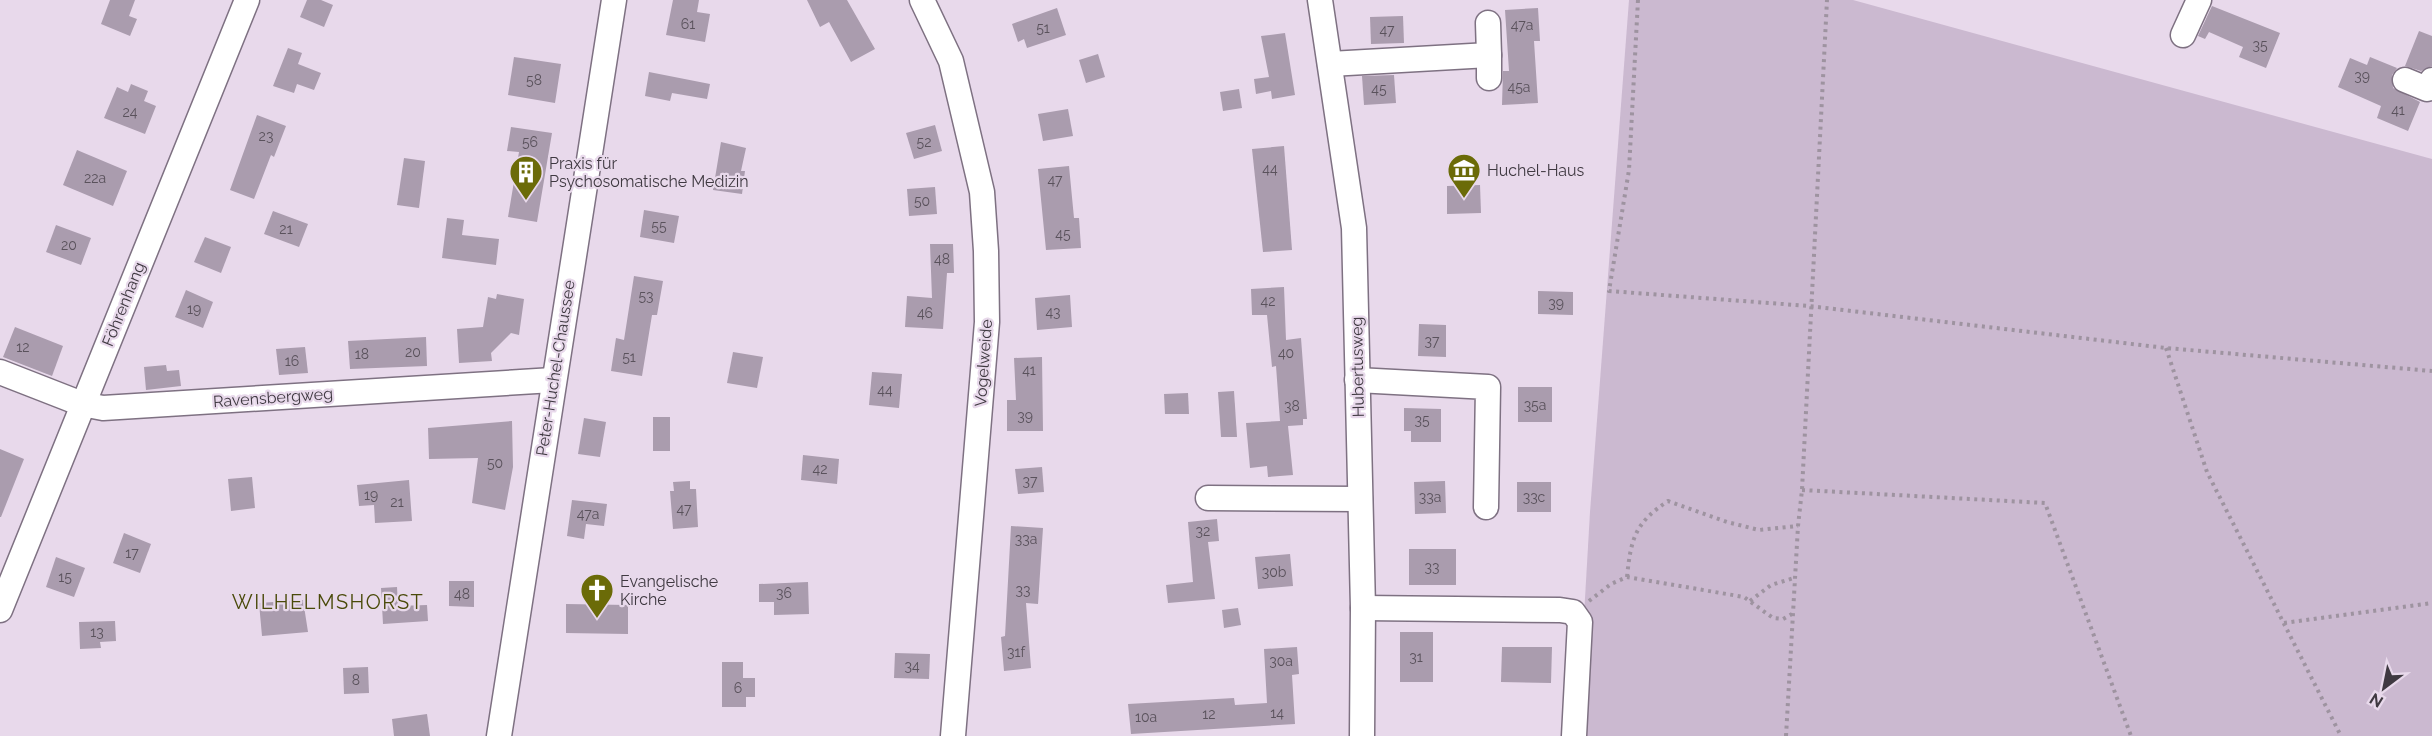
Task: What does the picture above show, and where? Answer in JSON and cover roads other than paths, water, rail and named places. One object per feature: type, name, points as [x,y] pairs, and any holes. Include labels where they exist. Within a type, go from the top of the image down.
[{"type":"street","name":"Föhrenhang","points":[[4,590],[247,0]]},
{"type":"street","name":"Peter-Huchel-Chaussee","points":[[499,736],[553,380],[615,0]]},
{"type":"street","name":"Vogelweide","points":[[922,0],[951,61],[982,192],[986,251],[987,322],[953,736]]},
{"type":"street","name":"Hubertusweg","points":[[1320,0],[1354,228],[1363,608],[1362,736]]},
{"type":"street","points":[[2183,35],[2199,0]]},
{"type":"street","points":[[1330,64],[1489,67],[1488,23]]},
{"type":"street","points":[[2405,80],[2427,89],[2432,80]]},
{"type":"street","name":"Ravensbergweg","points":[[0,372],[82,404],[103,408],[553,380]]},
{"type":"street","points":[[1357,380],[1488,387],[1486,507]]},
{"type":"street","points":[[1208,498],[1360,500]]},
{"type":"street","points":[[1363,608],[1573,612],[1580,622],[1575,736]]},
{"type":"place","name":"Huchel-Haus","points":[[1464,199]]},
{"type":"place","name":"Praxis für Psychosomatische Medizin","points":[[526,201]]},
{"type":"place","name":"Evangelische Kirche","points":[[597,619]]},
{"type":"district","name":"WILHELMSHORST","points":[[328,602]]}]
